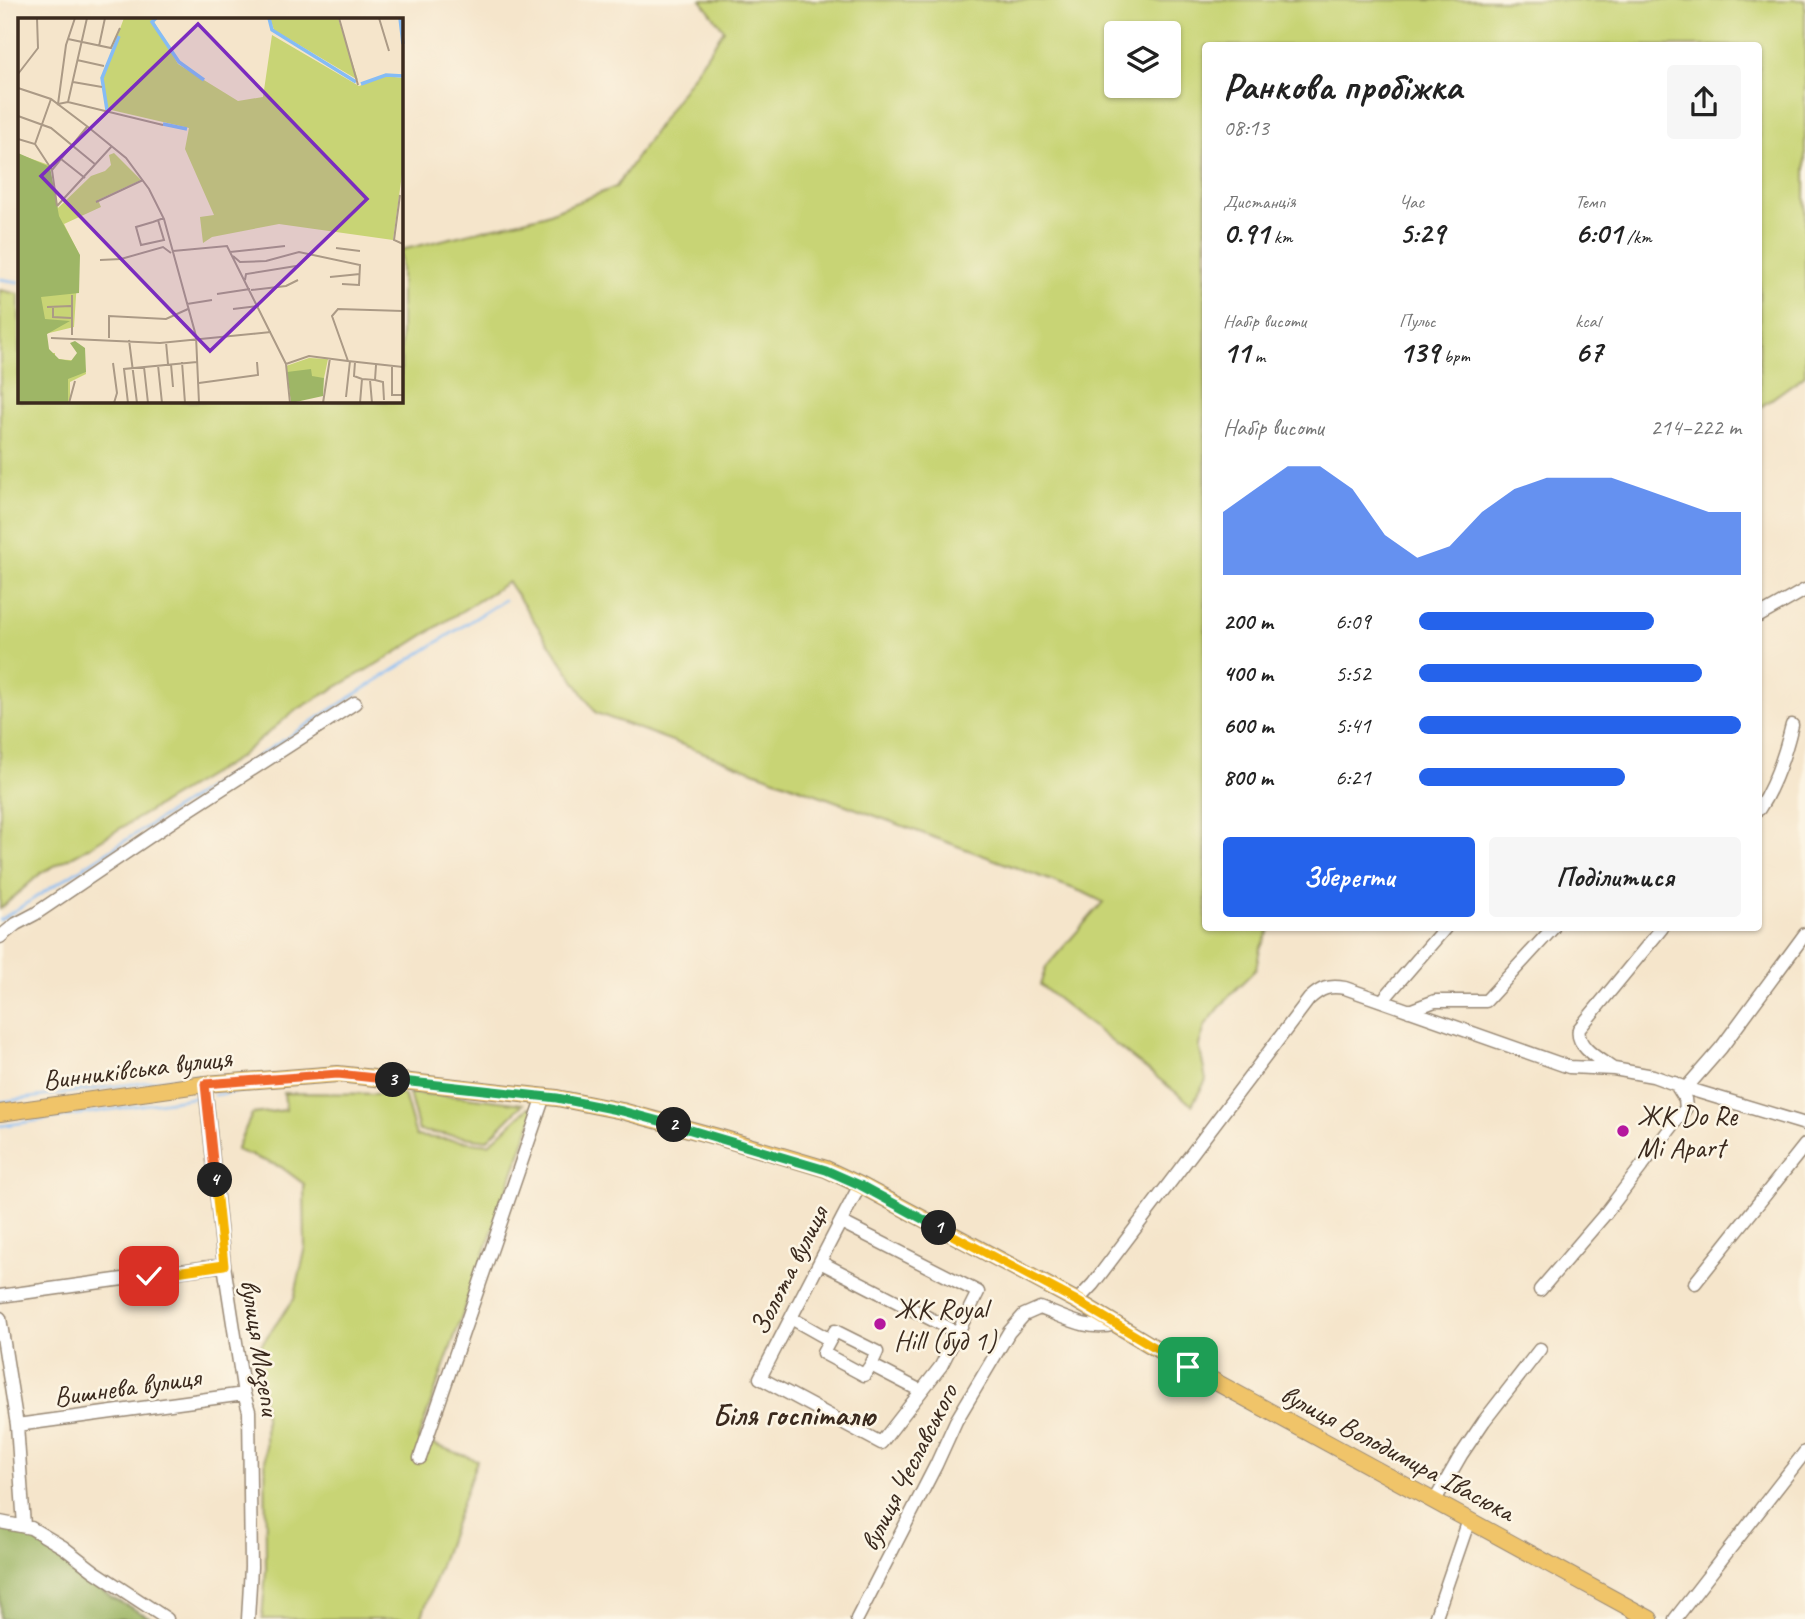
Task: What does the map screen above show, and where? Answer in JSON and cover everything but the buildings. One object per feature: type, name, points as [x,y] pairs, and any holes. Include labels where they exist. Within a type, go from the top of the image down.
[{"type":"main road","name":"Винниківська вулиця","points":[[0,1113],[205,1084],[338,1074],[544,1096],[622,1111],[826,1170],[860,1185],[1077,1301]]},
{"type":"main road","name":"вулиця Володимира Івасюка","points":[[1077,1301],[1197,1372],[1650,1619]]},
{"type":"street","points":[[1762,614],[1805,590]]},
{"type":"street","points":[[0,937],[186,812],[355,704]]},
{"type":"street","points":[[1762,803],[1772,787],[1792,724]]},
{"type":"street","points":[[1382,1001],[1443,931]]},
{"type":"street","points":[[1409,1011],[1435,1002],[1486,1001],[1550,931]]},
{"type":"street","points":[[1614,1069],[1581,1043],[1579,1029],[1660,931]]},
{"type":"street","points":[[1680,1085],[1721,1048],[1805,934]]},
{"type":"street","points":[[1077,1301],[1093,1284],[1244,1083],[1316,993],[1332,985],[1569,1067],[1614,1069],[1654,1076],[1805,1124]]},
{"type":"street","name":"вулиця Мазепи","points":[[205,1084],[224,1265],[249,1411],[251,1567],[248,1619]]},
{"type":"street","points":[[1540,1290],[1606,1213],[1683,1113],[1686,1108],[1680,1085]]},
{"type":"street","points":[[420,1458],[544,1096]]},
{"type":"street","points":[[1695,1283],[1805,1145]]},
{"type":"street","name":"Золота вулиця","points":[[860,1185],[760,1378],[881,1443],[921,1391]]},
{"type":"street","points":[[841,1222],[978,1292],[941,1366],[921,1391],[870,1365]]},
{"type":"street","points":[[820,1262],[958,1333]]},
{"type":"street","points":[[0,1296],[224,1265]]},
{"type":"street","name":"вулиця Чеславського","points":[[857,1619],[956,1421],[1009,1332],[1024,1315],[1040,1308],[1086,1326],[1118,1326]]},
{"type":"street","points":[[0,1318],[17,1425],[24,1526]]},
{"type":"street","points":[[791,1318],[830,1340]]},
{"type":"street","points":[[835,1331],[877,1352],[864,1375],[823,1353],[830,1340],[835,1331]]},
{"type":"street","points":[[1434,1502],[1484,1421],[1540,1349]]},
{"type":"street","name":"Вишнева вулиця","points":[[17,1425],[244,1394]]},
{"type":"street","points":[[1675,1619],[1805,1452]]},
{"type":"street","points":[[1435,1619],[1469,1520]]},
{"type":"street","points":[[0,1522],[31,1528],[167,1619]]},
{"type":"green space","points":[[701,0],[1805,0],[1805,375],[1762,406],[1762,42],[1202,42],[1202,931],[1269,931],[1260,949],[1256,969],[1206,1024],[1199,1045],[1206,1080],[1192,1105],[1040,985],[1046,967],[1103,902],[1085,893],[596,713],[508,582],[389,657],[293,712],[238,758],[41,873],[0,909],[0,290],[18,294],[18,402],[402,402],[402,250],[544,215],[616,187],[724,30]]},
{"type":"green space","points":[[284,1093],[404,1094],[416,1136],[489,1144],[529,1107],[536,1109],[418,1439],[477,1460],[421,1619],[262,1619],[266,1570],[265,1416],[258,1349],[294,1299],[305,1251],[304,1184],[281,1167],[236,1150],[252,1114],[286,1110]]},
{"type":"green space","points":[[409,1093],[523,1104],[487,1140],[419,1131]]},
{"type":"green space","points":[[0,1527],[32,1538],[112,1598],[153,1619],[0,1619]]},
{"type":"waterway","points":[[0,279],[18,282]]},
{"type":"waterway","points":[[0,920],[504,600]]},
{"type":"waterway","points":[[0,1102],[197,1075]]},
{"type":"waterway","points":[[214,1095],[277,1086]]},
{"type":"waterway","points":[[0,1126],[198,1097]]},
{"type":"place","name":"ЖК Do Re Mi Apart","points":[[1623,1131]]},
{"type":"place","name":"ЖК Royal Hill (буд 1)","points":[[880,1324]]},
{"type":"district","name":"Біля госпіталю","points":[[794,1415]]},
{"type":"route","points":[[149,1276],[224,1265],[205,1084],[338,1074],[557,1098],[622,1111],[826,1170],[860,1185],[1077,1301],[1188,1367]]}]
